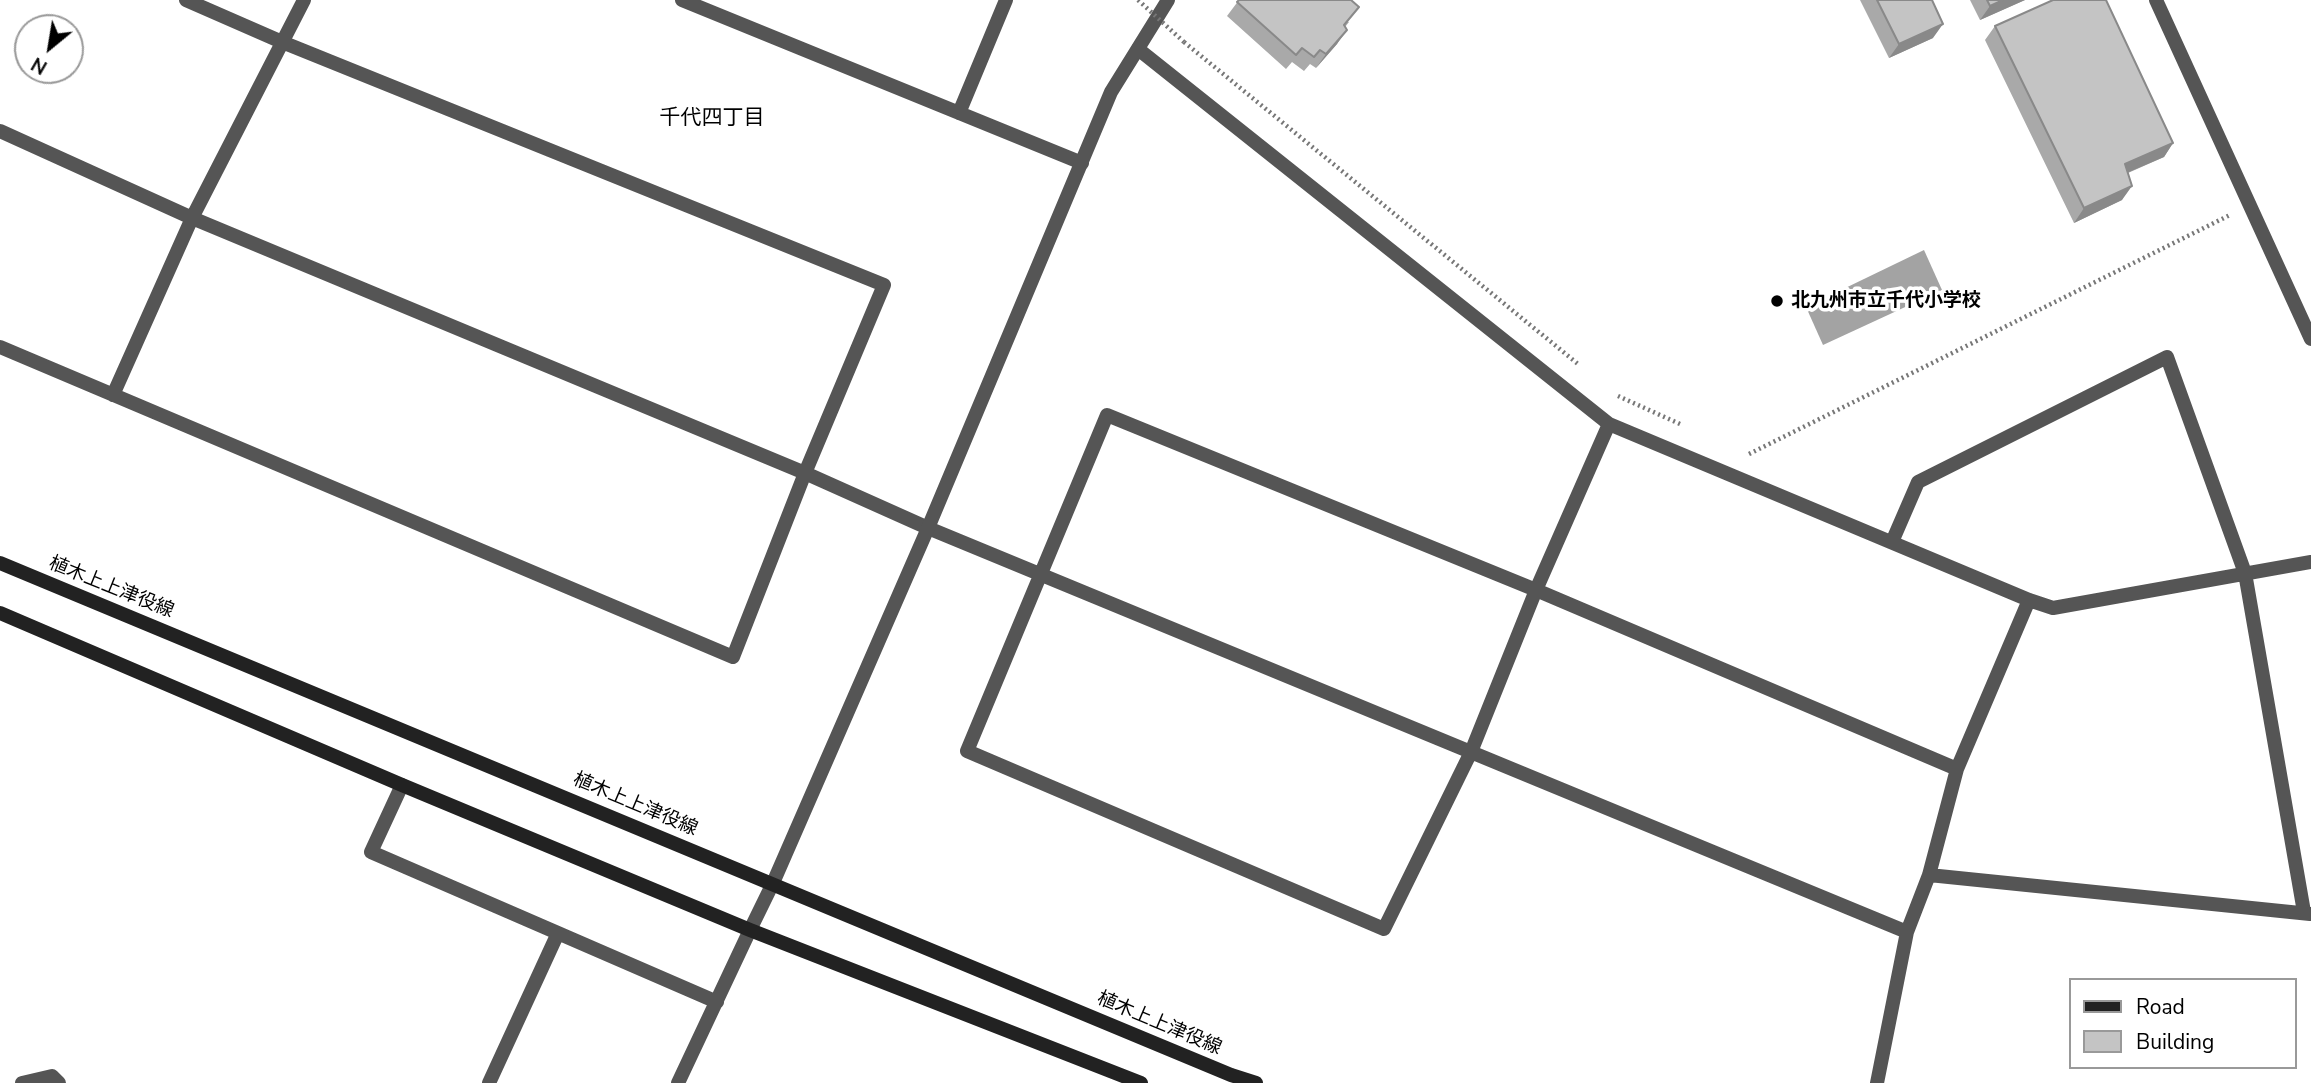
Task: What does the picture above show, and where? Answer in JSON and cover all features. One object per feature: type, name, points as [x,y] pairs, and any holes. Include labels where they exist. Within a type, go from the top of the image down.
[{"type":"main road","name":"植木上上津役線","points":[[0,563],[1231,1075],[1256,1083]]},
{"type":"main road","points":[[0,613],[750,930],[1141,1083]]},
{"type":"street","points":[[0,347],[733,657],[805,473],[884,285],[282,42],[186,0]]},
{"type":"street","points":[[113,395],[192,218],[304,0]]},
{"type":"street","points":[[682,0],[1082,163]]},
{"type":"street","points":[[959,113],[1006,0]]},
{"type":"street","points":[[678,1083],[774,883],[928,528],[1111,92],[1168,0]]},
{"type":"street","points":[[2161,2],[2249,205],[2311,339]]},
{"type":"street","points":[[1138,49],[1609,424],[2053,608],[2311,562]]},
{"type":"street","points":[[0,131],[192,218],[805,473],[1041,576],[1907,932]]},
{"type":"street","points":[[1892,542],[1918,482],[2167,357],[2245,573],[2307,913],[1929,875]]},
{"type":"street","points":[[1609,424],[1536,590],[1471,752],[1384,929],[967,751],[1107,415],[1536,590],[1957,769]]},
{"type":"street","points":[[1877,1083],[1907,932],[1929,875],[1957,769],[2029,600]]},
{"type":"street","points":[[402,785],[371,852],[717,1002]]},
{"type":"street","points":[[489,1083],[558,933]]},
{"type":"street","points":[[22,1083],[52,1076],[59,1083]]},
{"type":"path","points":[[1138,0],[1184,42],[1585,370]]},
{"type":"path","points":[[1738,449],[1750,454],[2249,205]]},
{"type":"path","points":[[1618,396],[1690,428]]},
{"type":"shaded area","points":[[1924,250],[1942,290],[1823,345],[1806,307]]},
{"type":"building","points":[[1351,0],[1359,7],[1344,25],[1347,30],[1326,54],[1320,50],[1314,57],[1302,48],[1296,55],[1237,2]]},
{"type":"building","points":[[1877,0],[1932,0],[1943,24],[1899,44]]},
{"type":"building","points":[[1987,0],[2003,0],[1990,6]]},
{"type":"building","points":[[2053,0],[2106,0],[2173,143],[2125,164],[2132,186],[2084,208],[1995,26]]},
{"type":"place","name":"北九州市立千代小学校","points":[[1777,301]]},
{"type":"district","name":"千代四丁目","points":[[712,119]]}]
